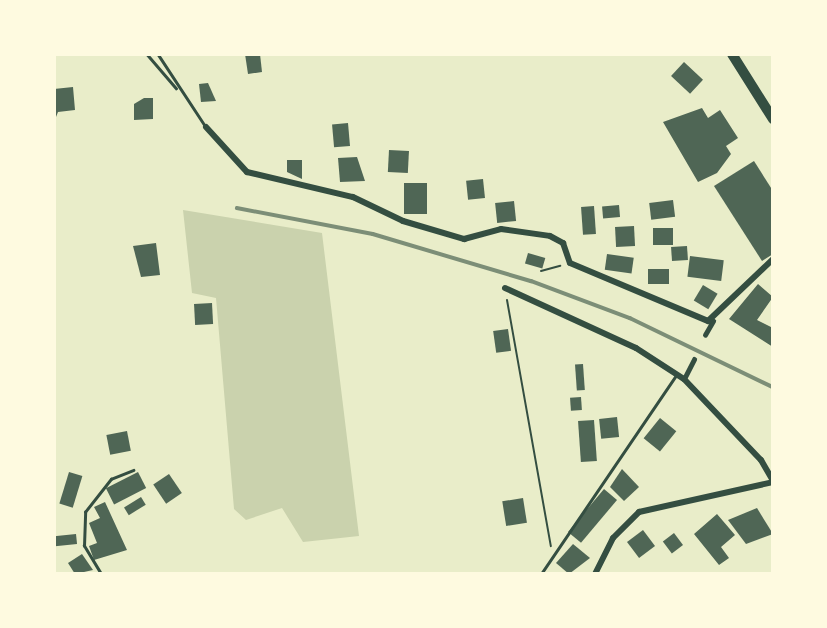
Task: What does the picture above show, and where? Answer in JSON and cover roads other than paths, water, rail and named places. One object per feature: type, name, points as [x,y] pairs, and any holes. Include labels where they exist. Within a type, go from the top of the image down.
[{"type":"main road","points":[[732,54],[773,119]]},
{"type":"street","points":[[206,127],[247,172],[352,197],[403,222],[464,239],[502,229],[550,236],[563,243],[570,263],[713,321]]},
{"type":"street","points":[[705,335],[740,284],[773,259]]},
{"type":"street","points":[[505,288],[680,377],[761,460],[773,482],[639,512],[613,538],[595,574]]},
{"type":"street","points":[[680,377],[694,359]]},
{"type":"lane","points":[[146,54],[206,127]]},
{"type":"lane","points":[[158,54],[176,88]]},
{"type":"lane","points":[[541,574],[552,554],[680,377]]},
{"type":"lane","points":[[101,574],[84,546],[85,512],[111,479],[133,470]]},
{"type":"railway","points":[[237,208],[373,234],[531,281],[630,318],[773,387]]}]
